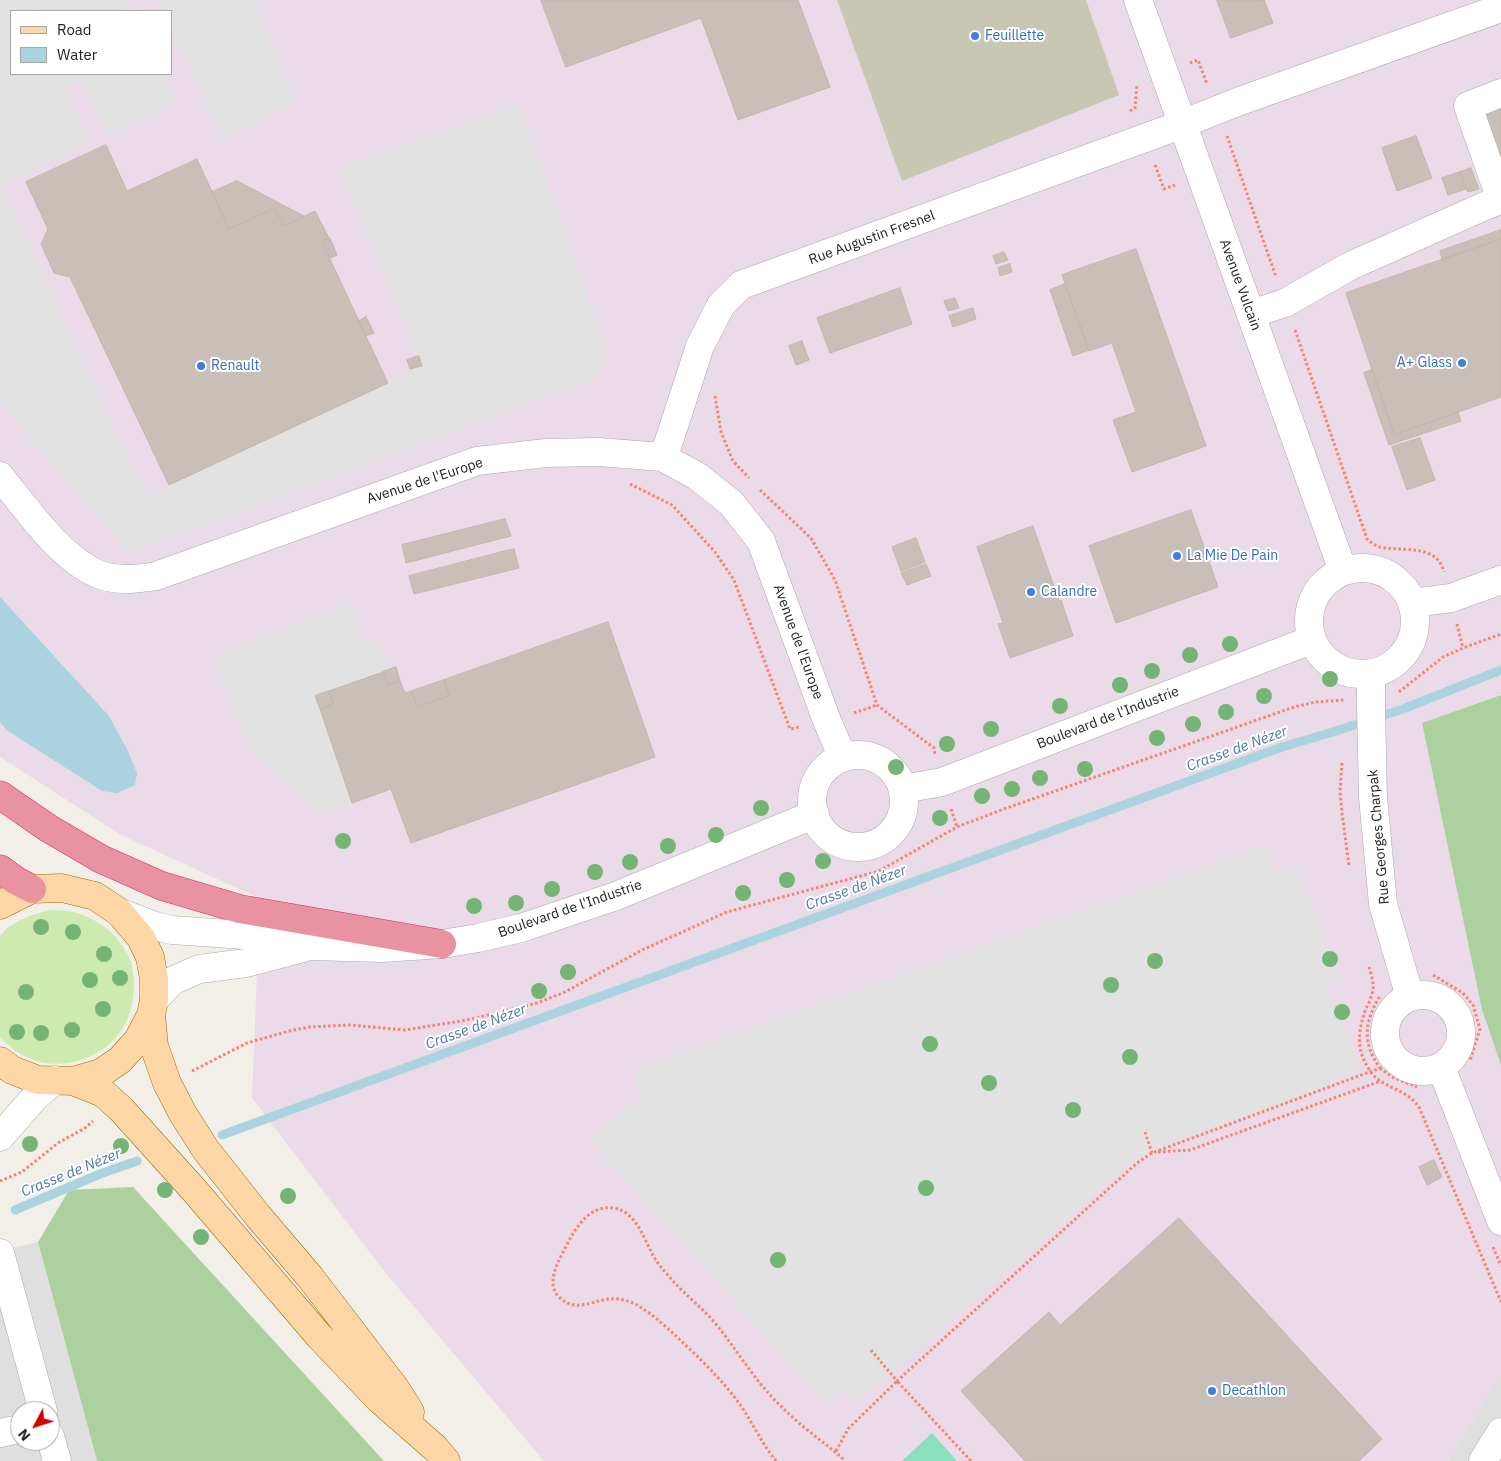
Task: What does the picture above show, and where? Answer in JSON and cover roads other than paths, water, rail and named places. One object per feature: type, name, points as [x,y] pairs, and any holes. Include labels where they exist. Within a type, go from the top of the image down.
[{"type":"highway","points":[[0,795],[48,828],[101,859],[162,886],[240,909],[442,944]]},
{"type":"highway","points":[[0,869],[32,889]]},
{"type":"main road","points":[[0,905],[32,889],[62,888],[95,896],[119,912],[141,938],[150,957],[154,978],[154,1046],[167,1082],[183,1114],[206,1150],[316,1285],[395,1388],[440,1455]]},
{"type":"main road","points":[[0,1061],[12,1070],[38,1080],[64,1081],[101,1073],[120,1060],[138,1040],[153,1007]]},
{"type":"main road","points":[[64,1081],[103,1093],[121,1109],[194,1190],[319,1336],[379,1398],[440,1455]]},
{"type":"street","name":"Avenue Vulcain","points":[[1138,0],[1344,571]]},
{"type":"street","name":"Rue Augustin Fresnel","points":[[662,457],[670,439],[700,346],[722,305],[741,285],[1501,8]]},
{"type":"street","points":[[1251,314],[1285,303],[1350,266],[1501,200],[1468,106],[1501,93]]},
{"type":"street","name":"Avenue de l'Europe","points":[[0,476],[44,530],[75,561],[99,575],[131,580],[156,576],[477,462],[546,453],[599,452],[662,457],[697,476],[731,503],[761,541],[827,720],[843,758]]},
{"type":"street","points":[[1360,568],[1377,570],[1384,573],[1392,577],[1404,588],[1412,603],[1416,621],[1412,640],[1403,656],[1389,668],[1371,694],[1356,675],[1342,671],[1329,664],[1311,640],[1308,623],[1310,606],[1318,591],[1329,579],[1344,571],[1360,568]]},
{"type":"street","points":[[1412,603],[1451,598],[1501,580]]},
{"type":"street","name":"Boulevard de l'Industrie","points":[[903,789],[942,782],[1311,640]]},
{"type":"street","name":"Rue Georges Charpak","points":[[1371,694],[1373,797],[1383,904],[1410,997]]},
{"type":"street","points":[[858,755],[873,757],[886,764],[896,775],[903,789],[904,804],[900,820],[891,833],[878,842],[864,846],[848,845],[833,839],[821,828],[814,814],[812,800],[814,787],[821,774],[830,764],[843,758],[858,755]]},
{"type":"street","name":"Boulevard de l'Industrie","points":[[119,912],[155,926],[172,930],[244,935],[312,946],[382,948],[442,944],[521,928],[616,896],[814,814]]},
{"type":"street","name":"Boulevard de l'Industrie","points":[[153,1007],[172,981],[199,969],[246,963],[312,946]]},
{"type":"street","points":[[1423,995],[1436,997],[1446,1002],[1455,1012],[1460,1024],[1461,1036],[1458,1049],[1451,1059],[1441,1067],[1419,1071],[1408,1068],[1398,1062],[1391,1053],[1386,1042],[1385,1031],[1393,1010],[1400,1002],[1410,997],[1423,995]]},
{"type":"street","points":[[1441,1067],[1501,1221]]},
{"type":"street","points":[[0,1137],[36,1096],[64,1081]]},
{"type":"street","points":[[0,1253],[40,1401]]},
{"type":"street","points":[[1483,1461],[1501,1432]]},
{"type":"water","points":[[0,597],[109,716],[127,749],[137,773],[135,785],[117,793],[102,791],[8,731],[0,722]]},
{"type":"waterway","name":"Crasse de Nézer","points":[[222,1135],[1282,747],[1403,709],[1501,670]]},
{"type":"waterway","name":"Crasse de Nézer","points":[[15,1210],[100,1174],[137,1161]]},
{"type":"place","name":"Feuillette","points":[[975,36]]},
{"type":"place","name":"A+ Glass","points":[[1462,363]]},
{"type":"place","name":"Renault","points":[[201,366]]},
{"type":"place","name":"La Mie De Pain","points":[[1177,556]]},
{"type":"place","name":"Calandre","points":[[1031,592]]},
{"type":"place","name":"Decathlon","points":[[1212,1391]]}]
